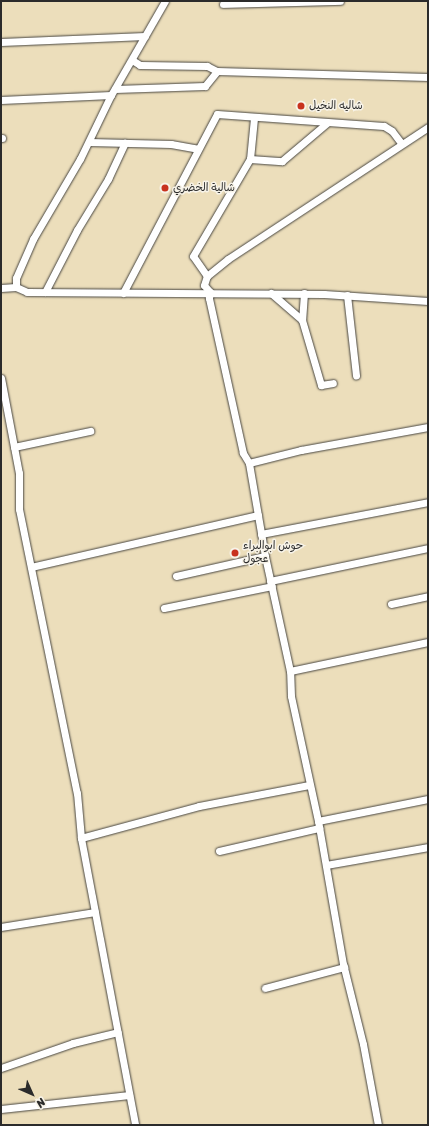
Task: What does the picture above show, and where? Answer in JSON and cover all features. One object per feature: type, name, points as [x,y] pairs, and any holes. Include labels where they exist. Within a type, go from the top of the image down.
[{"type":"street","points":[[16,287],[16,278],[33,239],[89,142],[113,92],[165,1]]},
{"type":"street","points":[[223,4],[340,1]]},
{"type":"street","points":[[1,42],[145,36]]},
{"type":"street","points":[[132,60],[140,65],[207,66],[217,70],[428,77]]},
{"type":"street","points":[[1,100],[205,86],[217,70]]},
{"type":"street","points":[[123,293],[217,114],[254,118],[384,126],[392,131],[401,143]]},
{"type":"street","points":[[207,276],[193,256],[250,159],[254,118]]},
{"type":"street","points":[[250,159],[282,161],[327,123]]},
{"type":"street","points":[[210,292],[204,285],[207,276],[228,259],[401,143],[428,127]]},
{"type":"street","points":[[89,142],[171,144],[198,149]]},
{"type":"street","points":[[45,292],[77,230],[108,179],[125,143]]},
{"type":"street","points":[[1,288],[16,287],[27,292],[304,293],[428,301]]},
{"type":"street","points":[[210,292],[209,298],[242,445],[249,463],[265,556],[290,671],[292,696],[326,865],[344,967],[363,1044],[378,1125]]},
{"type":"street","points":[[271,293],[302,320]]},
{"type":"street","points":[[304,293],[302,320],[321,385],[333,383]]},
{"type":"street","points":[[347,295],[356,375]]},
{"type":"street","points":[[1,378],[19,473],[19,509],[78,793],[80,838],[135,1125]]},
{"type":"street","points":[[249,463],[301,450],[428,427]]},
{"type":"street","points":[[14,446],[90,431]]},
{"type":"street","points":[[261,534],[428,502]]},
{"type":"street","points":[[31,568],[258,515]]},
{"type":"street","points":[[164,608],[428,548]]},
{"type":"street","points":[[176,576],[265,556]]},
{"type":"street","points":[[391,604],[428,596]]},
{"type":"street","points":[[290,671],[428,642]]},
{"type":"street","points":[[80,838],[199,806],[309,785]]},
{"type":"street","points":[[219,851],[318,824],[428,799]]},
{"type":"street","points":[[326,865],[428,847]]},
{"type":"street","points":[[1,927],[95,912]]},
{"type":"street","points":[[265,988],[344,967]]},
{"type":"street","points":[[1,1068],[73,1043],[118,1032]]},
{"type":"street","points":[[1,1109],[129,1095]]},
{"type":"place","name":"شاليه النخيل","points":[[301,106]]},
{"type":"place","name":"شالية الخضري","points":[[165,188]]},
{"type":"place","name":"حوش ابوالبراء عجول","points":[[235,553]]}]
